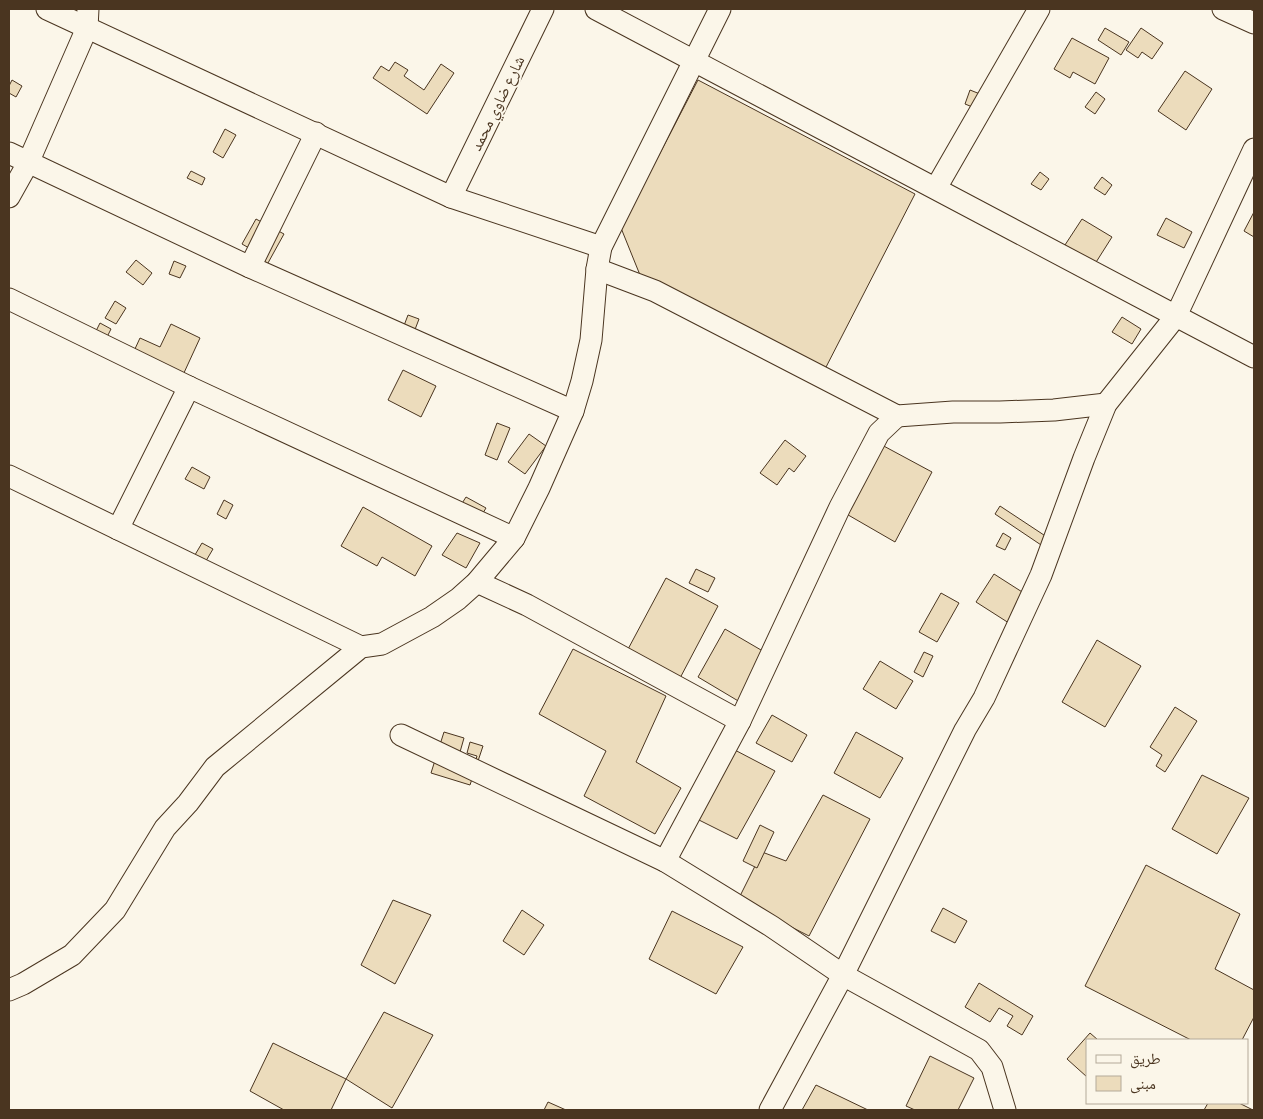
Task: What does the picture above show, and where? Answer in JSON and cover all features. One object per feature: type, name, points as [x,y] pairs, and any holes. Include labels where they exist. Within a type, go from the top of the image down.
[{"type":"street","points":[[47,9],[87,18],[316,133],[451,197],[601,247]]},
{"type":"street","name":"شارع ضاوي محمد","points":[[451,197],[543,9]]},
{"type":"street","points":[[596,9],[1254,357]]},
{"type":"street","points":[[9,990],[23,984],[72,954],[115,910],[165,828],[188,803],[215,766],[361,647],[382,644],[432,617],[458,599],[477,582],[514,538],[539,488],[573,411],[582,381],[591,340],[597,269],[601,247],[720,9]]},
{"type":"street","points":[[936,188],[1039,9]]},
{"type":"street","points":[[1224,9],[1254,23]]},
{"type":"street","points":[[9,197],[28,163],[87,18]]},
{"type":"street","points":[[250,267],[316,133]]},
{"type":"street","points":[[770,1110],[844,975],[965,730],[984,698],[1041,575],[1106,404],[1176,316],[1254,149]]},
{"type":"street","points":[[9,153],[250,267],[573,411]]},
{"type":"street","points":[[597,269],[655,291],[897,416],[944,412],[1045,410],[1106,404]]},
{"type":"street","points":[[9,299],[189,387],[514,538]]},
{"type":"street","points":[[118,529],[189,387]]},
{"type":"street","points":[[666,861],[740,721],[840,507],[879,433],[897,416]]},
{"type":"street","points":[[9,476],[361,647]]},
{"type":"street","points":[[477,582],[526,605],[740,721]]},
{"type":"street","points":[[401,734],[666,861],[771,926],[844,975],[979,1050],[992,1067],[1005,1110]]},
{"type":"building","points":[[1105,28],[1129,42],[1121,55],[1098,40]]},
{"type":"building","points":[[1141,28],[1163,43],[1152,59],[1142,52],[1138,58],[1126,50]]},
{"type":"building","points":[[1072,38],[1109,58],[1095,84],[1073,72],[1070,78],[1054,69]]},
{"type":"building","points":[[395,62],[408,70],[404,76],[424,90],[441,64],[454,73],[427,114],[373,78],[381,66],[389,71]]},
{"type":"building","points":[[1185,71],[1212,89],[1186,130],[1158,111]]},
{"type":"building","points":[[12,80],[22,86],[16,97],[9,93],[9,86]]},
{"type":"building","points":[[698,80],[915,194],[824,371],[640,275],[621,228]]},
{"type":"building","points":[[970,90],[990,98],[985,112],[965,104]]},
{"type":"building","points":[[1096,92],[1105,99],[1095,114],[1085,107]]},
{"type":"building","points":[[225,129],[236,135],[223,158],[213,152]]},
{"type":"building","points":[[191,171],[205,178],[202,185],[187,178]]},
{"type":"building","points":[[1040,172],[1049,179],[1041,190],[1031,184]]},
{"type":"building","points":[[1102,177],[1112,185],[1105,195],[1094,188]]},
{"type":"building","points":[[1254,212],[1254,237],[1244,231]]},
{"type":"building","points":[[1166,218],[1192,232],[1184,248],[1157,235]]},
{"type":"building","points":[[256,219],[284,234],[263,272],[256,252],[242,244]]},
{"type":"building","points":[[1082,219],[1112,237],[1093,267],[1063,248]]},
{"type":"building","points":[[136,260],[152,273],[143,285],[126,272]]},
{"type":"building","points":[[174,261],[186,266],[180,278],[169,274]]},
{"type":"building","points":[[115,301],[126,308],[116,324],[105,318]]},
{"type":"building","points":[[408,315],[419,319],[408,348],[397,344]]},
{"type":"building","points":[[1122,317],[1141,329],[1132,344],[1112,332]]},
{"type":"building","points":[[100,323],[111,329],[106,339],[95,333]]},
{"type":"building","points":[[171,324],[200,338],[177,388],[128,364],[140,338],[160,347]]},
{"type":"building","points":[[403,370],[436,386],[421,417],[388,400]]},
{"type":"building","points":[[497,423],[510,428],[497,460],[485,455]]},
{"type":"building","points":[[529,434],[546,446],[525,474],[508,462]]},
{"type":"building","points":[[785,440],[806,456],[794,472],[789,468],[777,485],[760,473]]},
{"type":"building","points":[[880,444],[932,472],[895,542],[843,512]]},
{"type":"building","points":[[192,467],[210,477],[204,489],[185,479]]},
{"type":"building","points":[[466,497],[486,508],[474,528],[454,516]]},
{"type":"building","points":[[224,500],[233,505],[226,519],[217,514]]},
{"type":"building","points":[[1000,506],[1056,543],[1050,551],[995,514]]},
{"type":"building","points":[[363,507],[432,546],[415,576],[382,557],[377,566],[341,546]]},
{"type":"building","points":[[457,533],[480,543],[466,568],[442,555]]},
{"type":"building","points":[[1003,533],[1011,538],[1005,550],[996,546]]},
{"type":"building","points":[[202,543],[213,549],[200,571],[189,565]]},
{"type":"building","points":[[696,569],[715,578],[708,592],[689,583]]},
{"type":"building","points":[[994,574],[1030,597],[1012,625],[976,602]]},
{"type":"building","points":[[666,578],[718,606],[679,680],[627,651]]},
{"type":"building","points":[[941,593],[959,603],[937,642],[919,632]]},
{"type":"building","points":[[725,629],[773,657],[745,705],[698,677]]},
{"type":"building","points":[[1097,640],[1141,666],[1105,727],[1062,702]]},
{"type":"building","points":[[573,649],[666,696],[636,762],[681,788],[655,834],[584,796],[606,751],[539,714]]},
{"type":"building","points":[[924,652],[933,656],[923,677],[914,672]]},
{"type":"building","points":[[880,661],[913,681],[896,709],[863,689]]},
{"type":"building","points":[[1175,707],[1197,721],[1165,772],[1156,766],[1162,755],[1150,747]]},
{"type":"building","points":[[772,715],[807,735],[792,762],[756,743]]},
{"type":"building","points":[[444,732],[464,738],[456,766],[472,771],[477,756],[467,753],[470,742],[483,746],[470,785],[431,773]]},
{"type":"building","points":[[856,732],[903,758],[880,798],[834,773]]},
{"type":"building","points":[[731,748],[775,771],[737,839],[693,817]]},
{"type":"building","points":[[1202,775],[1249,798],[1217,854],[1172,829]]},
{"type":"building","points":[[823,795],[870,819],[809,936],[738,900],[762,852],[786,861]]},
{"type":"building","points":[[760,825],[774,832],[757,868],[743,861]]},
{"type":"building","points":[[1146,865],[1240,914],[1215,969],[1254,990],[1254,1017],[1243,1039],[1189,1039],[1085,986]]},
{"type":"building","points":[[393,900],[431,915],[395,984],[361,965]]},
{"type":"building","points":[[943,908],[967,921],[955,943],[931,931]]},
{"type":"building","points":[[522,910],[544,925],[524,955],[503,941]]},
{"type":"building","points":[[672,911],[743,947],[716,994],[649,959]]},
{"type":"building","points":[[979,983],[1033,1016],[1022,1035],[1007,1026],[1013,1016],[999,1008],[990,1022],[965,1007]]},
{"type":"building","points":[[384,1012],[433,1035],[392,1108],[346,1079]]},
{"type":"building","points":[[1090,1033],[1097,1039],[1086,1039],[1086,1076],[1067,1059]]},
{"type":"building","points":[[273,1043],[346,1079],[331,1110],[284,1110],[250,1091]]},
{"type":"building","points":[[930,1056],[974,1078],[958,1110],[915,1110],[906,1106]]},
{"type":"building","points":[[816,1085],[868,1110],[802,1110]]},
{"type":"building","points":[[548,1102],[566,1110],[544,1110]]},
{"type":"building","points":[[1207,1104],[1241,1104],[1253,1110],[1204,1110]]}]
